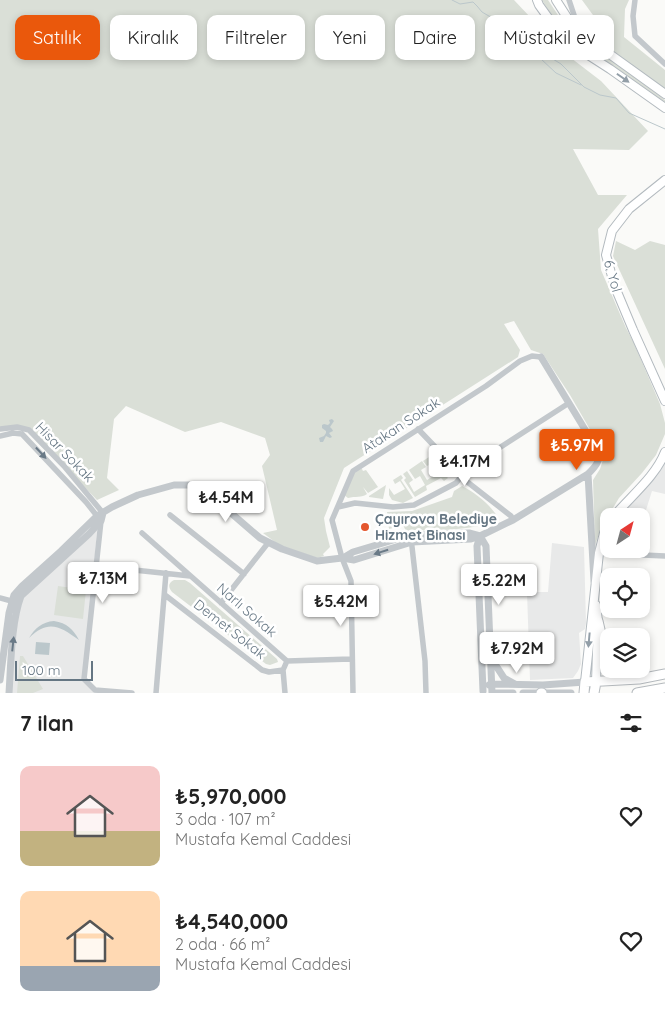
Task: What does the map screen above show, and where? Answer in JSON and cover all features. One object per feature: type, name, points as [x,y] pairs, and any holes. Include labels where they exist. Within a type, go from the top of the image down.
[{"type":"main road","points":[[537,0],[546,15]]},
{"type":"main road","points":[[556,0],[566,15]]},
{"type":"main road","points":[[614,57],[665,94]]},
{"type":"main road","points":[[594,60],[665,108]]},
{"type":"main road","name":"6. Yol","points":[[664,181],[628,209],[612,231],[606,256],[615,287],[665,401]]},
{"type":"main road","points":[[620,508],[648,478],[663,458],[665,452]]},
{"type":"main road","points":[[584,693],[600,548]]},
{"type":"main road","points":[[595,598],[600,630]]},
{"type":"main road","points":[[594,693],[598,621]]},
{"type":"main road","points":[[585,682],[639,679],[665,674]]},
{"type":"main road","points":[[632,678],[639,679]]},
{"type":"main road","points":[[631,693],[665,688]]},
{"type":"street","points":[[569,0],[575,14]]},
{"type":"street","points":[[635,0],[633,16],[634,36],[665,64]]},
{"type":"street","name":"Atakan Sokak","points":[[352,693],[351,581],[342,558],[332,520],[352,471],[486,386],[520,361],[532,356],[541,357]]},
{"type":"street","points":[[9,693],[16,610],[14,595],[101,517],[138,495],[174,485],[194,485],[268,543],[317,561],[342,558],[354,560],[411,539],[471,539],[480,536],[513,520],[588,474],[598,462],[598,450],[541,357]]},
{"type":"street","points":[[338,507],[355,503],[393,507],[414,505],[456,483],[468,468],[569,403]]},
{"type":"street","name":"Hisar Sokak","points":[[0,429],[17,427],[29,430],[64,466],[101,517]]},
{"type":"street","points":[[418,429],[461,477],[513,520]]},
{"type":"street","name":"Hisar Sokak","points":[[0,436],[12,433],[22,434],[101,517]]},
{"type":"street","points":[[588,474],[595,598]]},
{"type":"street","points":[[170,515],[244,574]]},
{"type":"street","points":[[101,517],[84,679],[95,690],[132,693]]},
{"type":"street","name":"Narlı Sokak","points":[[142,533],[286,661]]},
{"type":"street","points":[[480,536],[486,546],[492,693],[513,693]]},
{"type":"street","points":[[480,536],[477,546],[483,692]]},
{"type":"street","points":[[411,539],[426,693]]},
{"type":"street","points":[[220,603],[268,543]]},
{"type":"street","points":[[599,552],[665,556]]},
{"type":"street","points":[[96,566],[190,576]]},
{"type":"street","points":[[156,693],[166,573]]},
{"type":"street","name":"Demet Sokak","points":[[165,595],[262,670],[269,672],[283,670]]},
{"type":"street","points":[[0,598],[15,602]]},
{"type":"street","points":[[0,680],[9,613],[15,602]]},
{"type":"street","points":[[490,657],[504,678],[515,684]]},
{"type":"street","points":[[285,693],[283,670],[286,661],[351,659]]},
{"type":"street","points":[[483,692],[491,684],[543,685],[585,682]]},
{"type":"street","points":[[523,693],[572,693]]},
{"type":"shaded area","points":[[0,0],[514,0],[528,15],[485,15],[485,60],[574,60],[601,81],[648,131],[629,150],[573,149],[598,195],[627,195],[598,229],[601,270],[660,404],[665,423],[665,434],[656,455],[619,498],[613,508],[600,508],[600,531],[595,545],[593,480],[600,469],[604,457],[570,395],[543,354],[531,350],[514,321],[504,324],[520,350],[518,357],[344,468],[324,518],[330,547],[323,554],[324,556],[317,558],[279,545],[263,533],[277,530],[262,466],[270,455],[265,438],[221,422],[185,432],[126,406],[114,419],[107,478],[119,490],[97,500],[30,430],[0,430]]},
{"type":"shaded area","points":[[542,0],[548,0],[558,15],[552,15]]},
{"type":"shaded area","points":[[582,0],[629,0],[625,9],[624,37],[665,70],[665,90],[614,51],[614,15],[593,15]]},
{"type":"shaded area","points":[[602,60],[611,60],[665,100],[665,102]]},
{"type":"shaded area","points":[[616,241],[635,250],[650,241],[665,245],[665,369],[613,256]]},
{"type":"shaded area","points":[[332,419],[334,421],[330,427],[333,431],[329,433],[332,437],[326,436],[323,442],[320,442],[319,438],[326,433],[322,425],[328,425],[330,423],[329,420]]},
{"type":"shaded area","points":[[435,453],[449,470],[451,475],[449,477],[435,462],[427,466],[423,461]]},
{"type":"shaded area","points":[[422,461],[426,467],[421,470],[427,480],[438,473],[437,471],[440,469],[448,478],[444,481],[441,478],[426,486],[427,490],[415,497],[404,480],[406,478],[403,474],[407,471],[413,480],[409,483],[414,492],[425,485],[420,476],[415,479],[409,470]]},
{"type":"shaded area","points":[[665,462],[665,494],[652,491],[647,508],[627,508]]},
{"type":"shaded area","points":[[361,467],[363,471],[366,470],[378,487],[368,493],[363,487],[367,494],[348,498],[344,495],[352,475]]},
{"type":"shaded area","points":[[401,475],[403,478],[401,480],[413,498],[403,503],[392,500],[389,495],[389,488],[394,495],[405,489],[400,481],[395,484],[393,480]]},
{"type":"shaded area","points":[[386,485],[383,499],[369,497],[369,496]]},
{"type":"shaded area","points":[[462,486],[482,499],[498,517],[491,522],[468,528],[406,531],[403,525],[389,529],[387,512],[412,511],[452,497],[454,491]]},
{"type":"shaded area","points":[[98,520],[84,679],[96,690],[136,693],[9,693],[11,660],[22,596]]},
{"type":"shaded area","points":[[552,543],[584,547],[586,623],[585,629],[579,633],[581,664],[573,678],[530,680],[527,592],[548,592]]},
{"type":"shaded area","points":[[174,580],[185,580],[190,583],[277,659],[278,662],[270,665],[266,664],[172,592],[169,585]]},
{"type":"shaded area","points":[[58,586],[86,590],[83,619],[54,615]]},
{"type":"shaded area","points":[[54,621],[69,627],[79,640],[66,631],[54,627],[42,628],[29,638],[39,626]]},
{"type":"shaded area","points":[[36,642],[50,643],[49,655],[35,654]]},
{"type":"shaded area","points":[[20,656],[23,656],[43,689],[33,693],[17,693]]},
{"type":"waterway","points":[[452,0],[460,4],[473,2],[482,12],[499,22],[514,24],[543,54],[561,64],[584,87],[600,95],[616,98],[629,113],[665,129]]},
{"type":"waterway","points":[[542,60],[556,73],[581,85]]},
{"type":"place","name":"Çayırova Belediye Hizmet Binası","points":[[365,527]]}]
